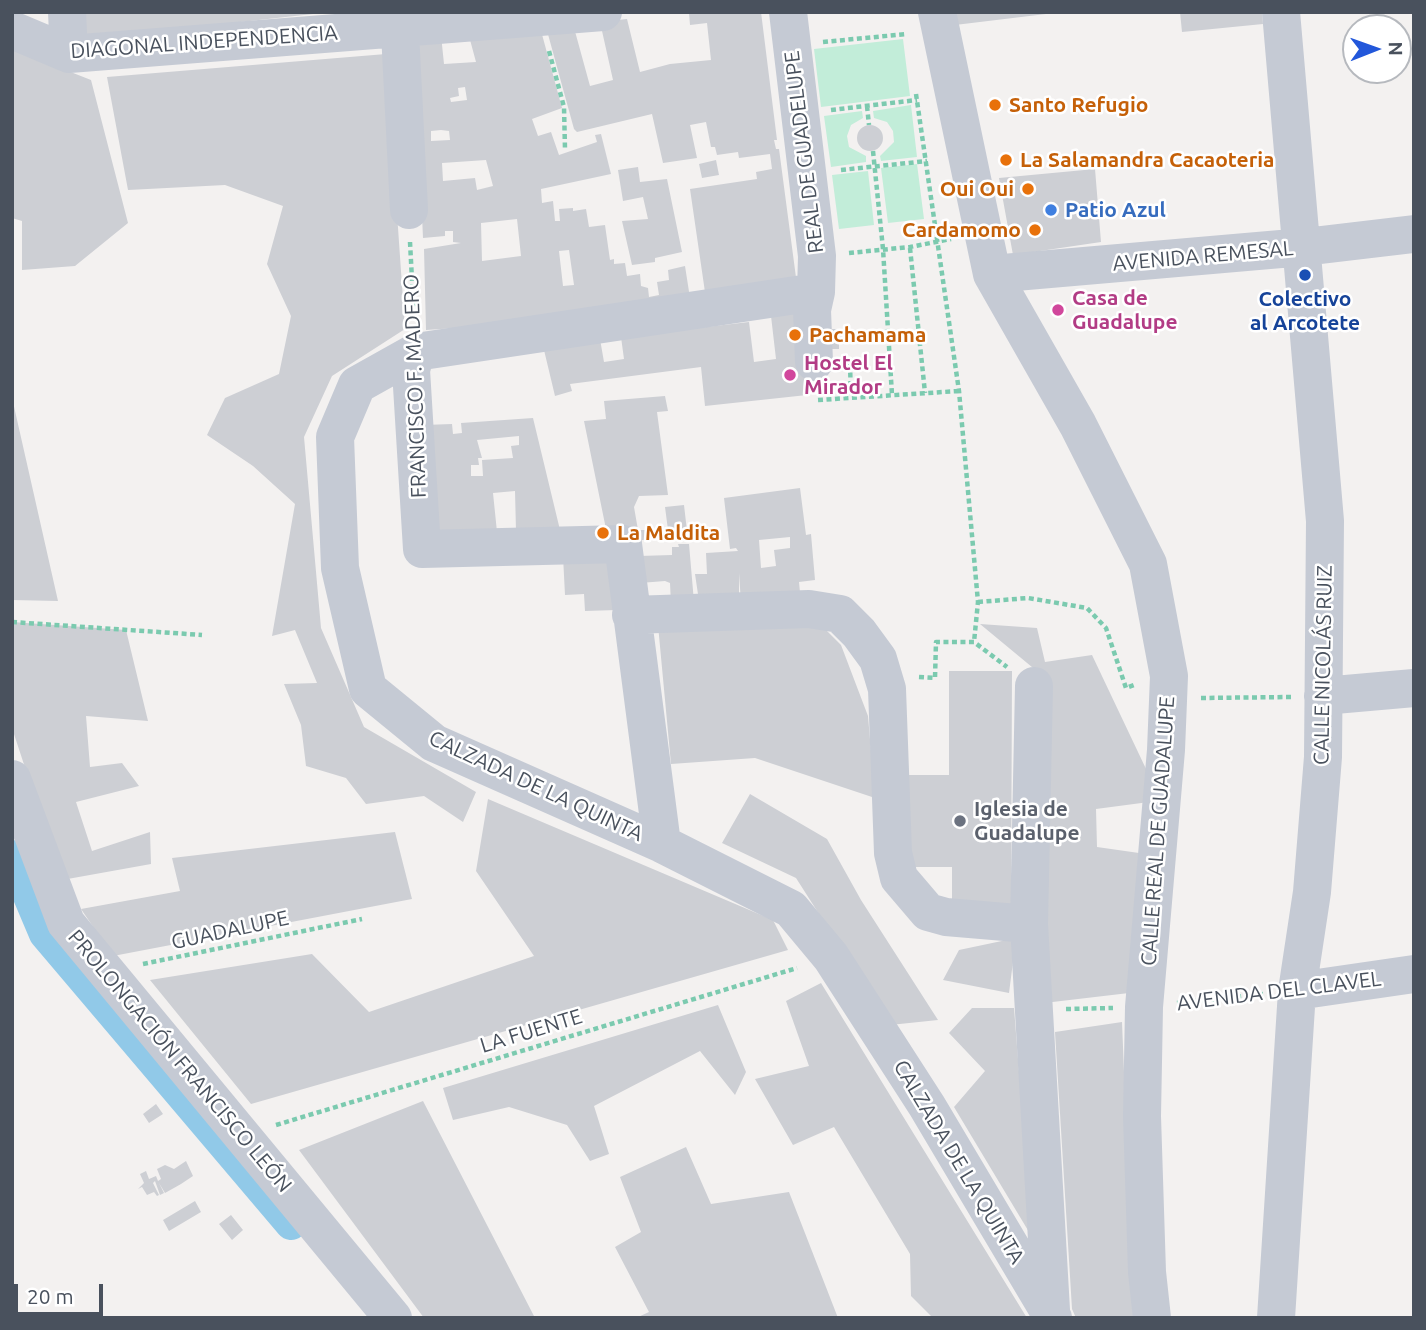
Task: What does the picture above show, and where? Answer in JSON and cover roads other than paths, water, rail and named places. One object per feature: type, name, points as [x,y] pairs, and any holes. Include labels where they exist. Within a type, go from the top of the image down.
[{"type":"street","points":[[67,12],[69,54]]},
{"type":"street","name":"DIAGONAL INDEPENDENCIA","points":[[12,30],[69,54],[399,21],[540,19],[603,12]]},
{"type":"street","name":"REAL DE GUADELUPE","points":[[788,12],[816,274],[812,310],[814,362]]},
{"type":"street","name":"CALLE REAL DE GUADALUPE","points":[[937,12],[992,274],[1077,425],[1148,564],[1169,687],[1144,1007],[1142,1116],[1147,1272],[1152,1318]]},
{"type":"street","name":"CALLE NICOLÁS RUIZ","points":[[1276,1318],[1297,990],[1312,892],[1322,757],[1325,520],[1304,247],[1281,12]]},
{"type":"street","points":[[399,21],[409,210]]},
{"type":"street","name":"AVENIDA REMESAL","points":[[992,274],[1304,247],[1414,234]]},
{"type":"street","name":"CALZADA DE LA QUINTA","points":[[816,274],[416,352],[357,385],[335,437],[340,568],[368,690],[434,743],[662,844],[791,909],[831,957],[928,1106],[1052,1317]]},
{"type":"street","name":"FRANCISCO F. MADERO","points":[[416,352],[411,370],[422,549],[623,544],[662,844]]},
{"type":"street","points":[[631,615],[809,609],[840,614],[859,633],[878,659],[883,677],[892,783],[893,853],[899,878],[928,912],[946,918],[1029,924]]},
{"type":"street","points":[[1034,686],[1029,924],[1052,1317]]},
{"type":"street","points":[[1324,696],[1414,688]]},
{"type":"street","name":"PROLONGACIÓN FRANCISCO LEÓN","points":[[12,779],[66,923],[393,1318]]},
{"type":"street","name":"AVENIDA DEL CLAVEL","points":[[1297,990],[1414,974]]},
{"type":"waterway","points":[[12,856],[45,934],[291,1224]]},
{"type":"place","name":"Santo Refugio","points":[[995,105]]},
{"type":"place","name":"La Salamandra Cacaoteria","points":[[1006,160]]},
{"type":"place","name":"Oui Oui","points":[[1028,189]]},
{"type":"place","name":"Patio Azul","points":[[1051,210]]},
{"type":"place","name":"Cardamomo","points":[[1035,230]]},
{"type":"place","name":"Colectivo al Arcotete","points":[[1305,275]]},
{"type":"place","name":"Casa de Guadalupe","points":[[1058,310]]},
{"type":"place","name":"Pachamama","points":[[795,335]]},
{"type":"place","name":"Hostel El Mirador","points":[[790,375]]},
{"type":"place","name":"La Maldita","points":[[603,533]]},
{"type":"place","name":"Iglesia de Guadalupe","points":[[960,821]]}]
